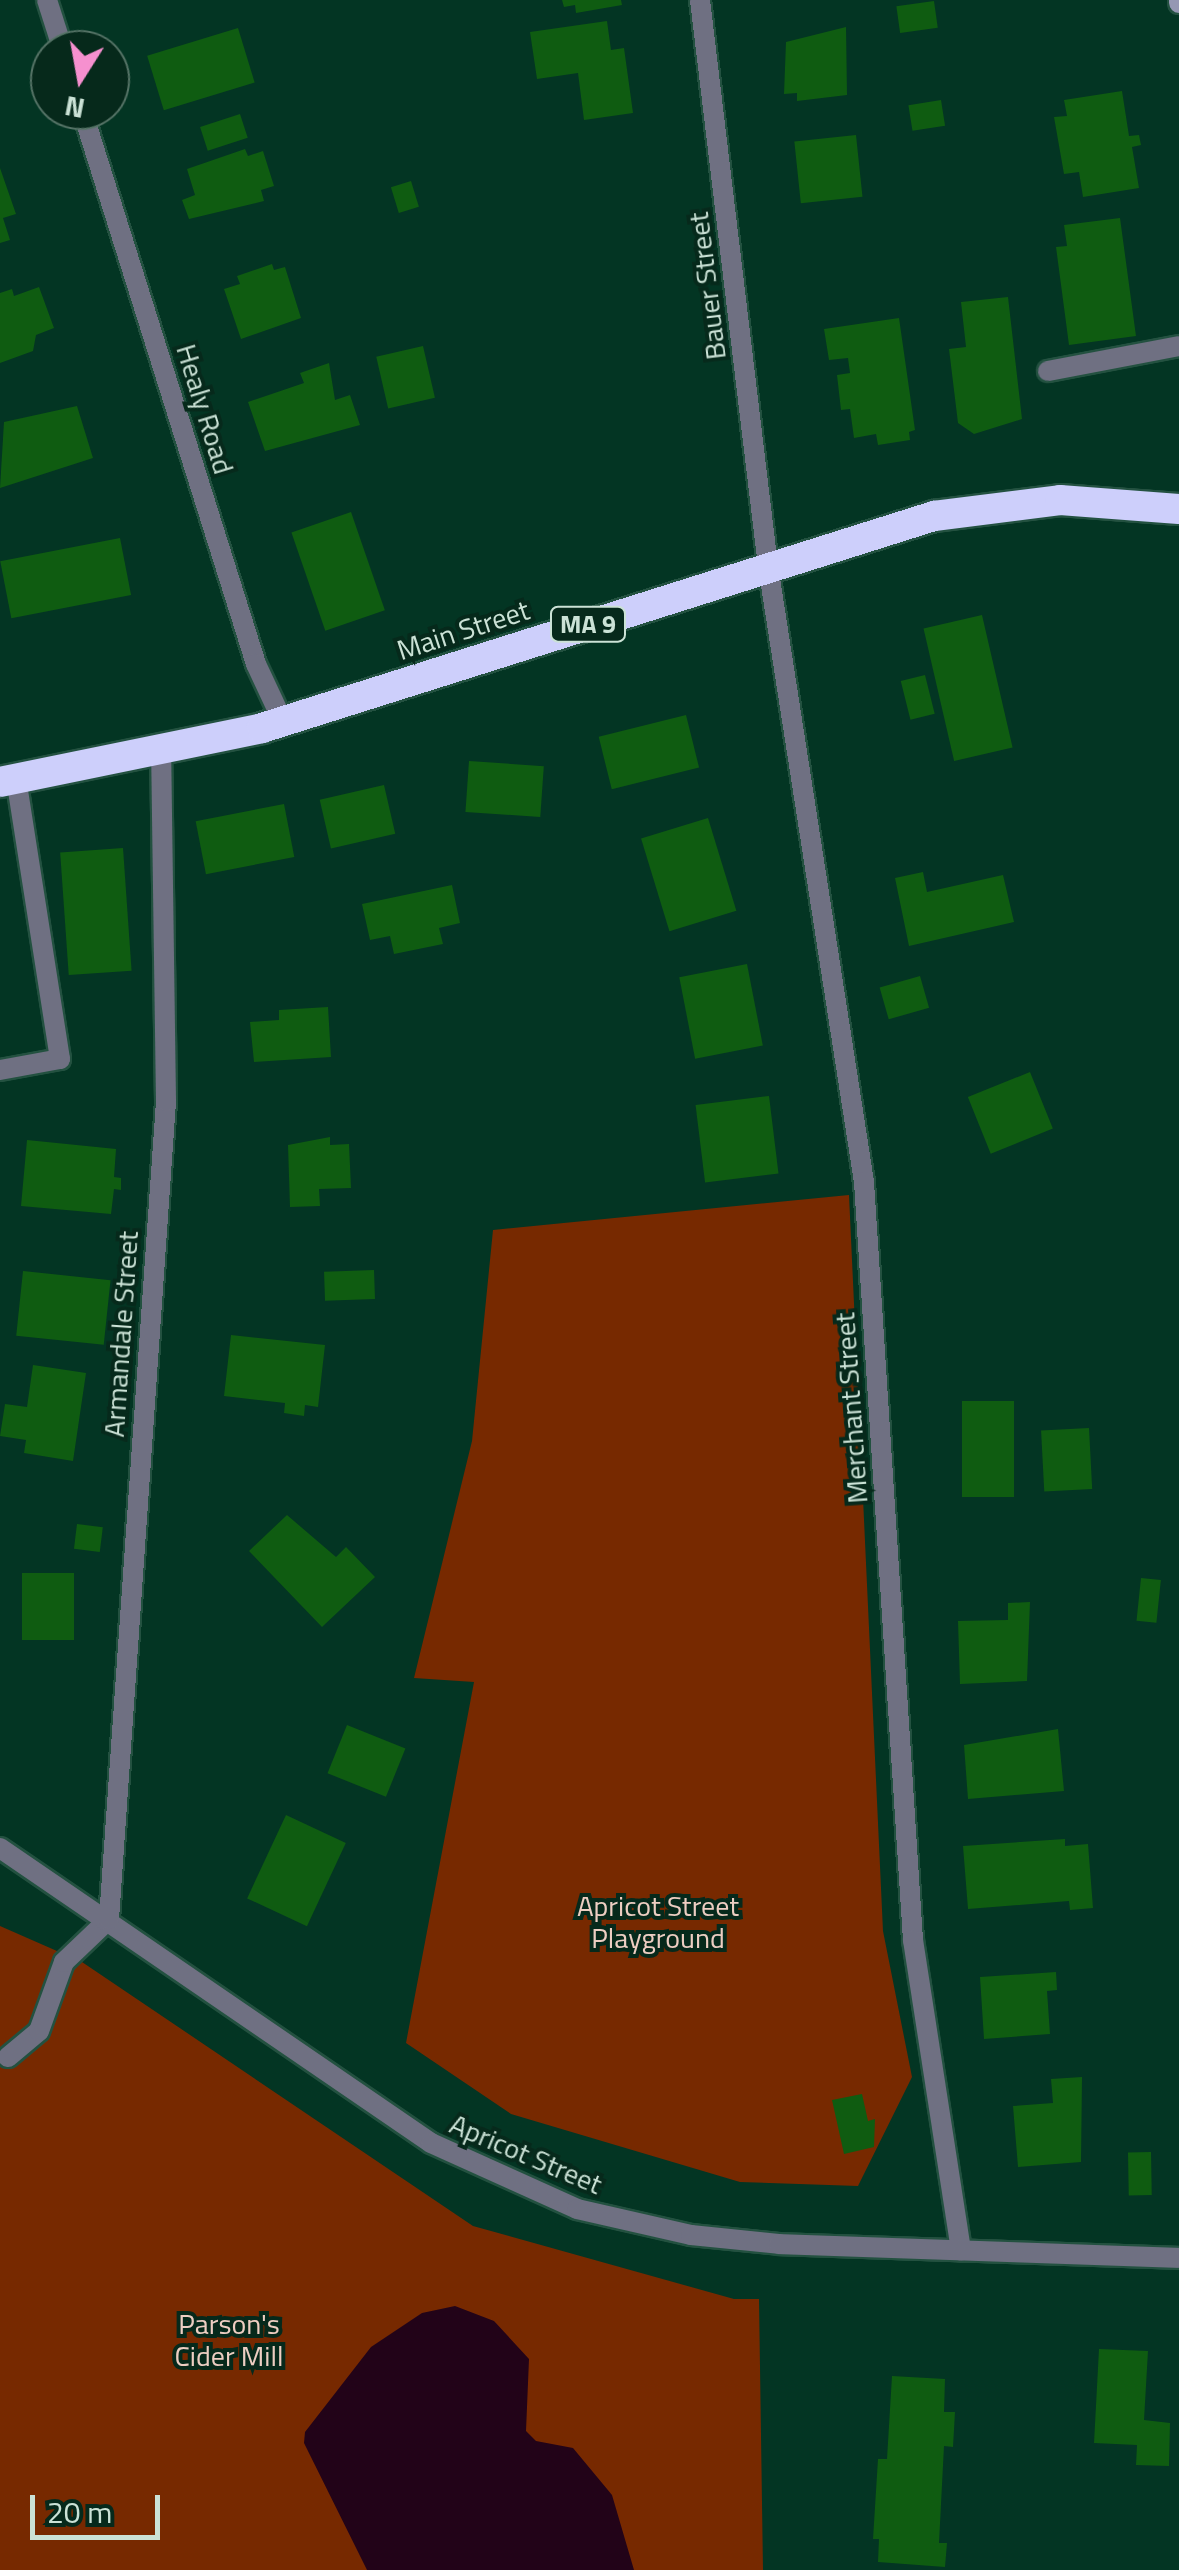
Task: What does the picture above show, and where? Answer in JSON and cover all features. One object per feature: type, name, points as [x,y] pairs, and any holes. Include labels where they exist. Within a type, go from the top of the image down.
[{"type":"highway","name":"Main Street","points":[[8,781],[162,752],[283,722],[934,516],[1060,500],[1179,509]]},
{"type":"street","points":[[48,0],[57,30]]},
{"type":"street","name":"Bauer Street","points":[[700,0],[768,566]]},
{"type":"street","name":"Healy Road","points":[[88,130],[256,664],[283,722]]},
{"type":"street","points":[[1048,371],[1179,346]]},
{"type":"street","name":"Merchant Street","points":[[768,566],[864,1182],[913,1940],[961,2250]]},
{"type":"street","name":"Armandale Street","points":[[109,1919],[166,1100],[162,752]]},
{"type":"street","points":[[0,1070],[60,1059],[8,781]]},
{"type":"street","name":"Apricot Street","points":[[0,1848],[109,1919],[430,2143],[542,2197],[691,2236],[1179,2258]]},
{"type":"street","points":[[8,2057],[39,2032],[64,1962],[109,1919]]},
{"type":"green space","name":"Apricot Street Playground","points":[[849,1195],[883,1931],[912,2077],[858,2186],[740,2182],[511,2114],[406,2043],[474,1682],[414,1678],[472,1441],[493,1230]]},
{"type":"green space","name":"Parson's Cider Mill","points":[[0,1926],[82,1962],[473,2226],[734,2299],[759,2299],[763,2570],[0,2570]]},
{"type":"shaded area","points":[[455,2306],[494,2321],[529,2359],[526,2431],[536,2441],[573,2448],[612,2495],[634,2570],[367,2570],[304,2443],[305,2432],[371,2347],[422,2313]]},
{"type":"building","points":[[562,0],[621,0],[622,5],[576,13],[575,5],[564,7]]},
{"type":"building","points":[[934,1],[938,28],[900,33],[896,6]]},
{"type":"building","points":[[607,21],[611,50],[624,48],[633,113],[584,120],[578,73],[537,79],[530,32]]},
{"type":"building","points":[[846,27],[847,95],[797,101],[797,93],[784,94],[786,42]]},
{"type":"building","points":[[238,28],[255,83],[164,110],[147,56]]},
{"type":"building","points":[[1122,91],[1129,136],[1139,135],[1141,145],[1132,147],[1139,188],[1083,197],[1079,172],[1064,174],[1054,117],[1067,116],[1064,100]]},
{"type":"building","points":[[941,100],[945,126],[912,131],[908,105]]},
{"type":"building","points":[[240,114],[248,138],[208,151],[200,127]]},
{"type":"building","points":[[856,135],[862,197],[801,203],[794,141]]},
{"type":"building","points":[[245,149],[248,156],[263,151],[274,186],[261,190],[264,201],[189,219],[182,200],[195,195],[187,169]]},
{"type":"building","points":[[0,168],[16,214],[3,218],[10,240],[0,243]]},
{"type":"building","points":[[411,181],[419,207],[399,213],[391,187]]},
{"type":"building","points":[[1120,218],[1136,336],[1069,345],[1056,247],[1067,246],[1064,225]]},
{"type":"building","points":[[272,264],[274,270],[285,267],[301,318],[241,339],[224,289],[240,284],[237,276]]},
{"type":"building","points":[[39,287],[54,328],[36,335],[33,351],[0,363],[0,293],[12,289],[14,296]]},
{"type":"building","points":[[1008,297],[1022,419],[974,434],[958,423],[949,349],[966,347],[961,302]]},
{"type":"building","points":[[899,318],[915,430],[909,432],[910,440],[878,445],[876,434],[854,438],[850,409],[841,410],[837,375],[850,373],[848,358],[829,360],[824,329]]},
{"type":"building","points":[[423,346],[435,398],[388,408],[376,357]]},
{"type":"building","points":[[329,363],[335,400],[350,395],[360,425],[265,451],[248,402],[304,383],[300,373]]},
{"type":"building","points":[[77,406],[93,458],[0,488],[4,422]]},
{"type":"building","points":[[351,512],[385,610],[325,631],[291,533]]},
{"type":"building","points":[[120,538],[131,595],[11,618],[0,561]]},
{"type":"building","points":[[982,615],[1013,748],[954,761],[924,628]]},
{"type":"building","points":[[925,675],[935,714],[910,720],[901,681]]},
{"type":"building","points":[[686,715],[699,767],[612,789],[599,737]]},
{"type":"building","points":[[469,761],[544,766],[540,817],[465,812]]},
{"type":"building","points":[[384,785],[395,834],[331,849],[320,800]]},
{"type":"building","points":[[284,804],[294,857],[206,874],[196,821]]},
{"type":"building","points":[[708,818],[736,911],[669,931],[641,838]]},
{"type":"building","points":[[123,848],[132,971],[69,975],[60,852]]},
{"type":"building","points":[[923,872],[927,892],[1003,875],[1014,922],[909,946],[895,878]]},
{"type":"building","points":[[452,885],[460,923],[439,928],[443,944],[394,954],[390,936],[370,940],[362,904]]},
{"type":"building","points":[[747,964],[763,1045],[695,1059],[679,977]]},
{"type":"building","points":[[920,976],[929,1008],[889,1019],[880,988]]},
{"type":"building","points":[[328,1007],[331,1057],[254,1062],[250,1022],[279,1020],[279,1010]]},
{"type":"building","points":[[1030,1072],[1053,1129],[991,1154],[968,1097]]},
{"type":"building","points":[[769,1096],[779,1173],[705,1182],[696,1105]]},
{"type":"building","points":[[330,1137],[330,1145],[349,1144],[351,1188],[319,1189],[320,1206],[290,1207],[288,1145]]},
{"type":"building","points":[[27,1140],[116,1149],[114,1177],[121,1178],[121,1190],[114,1189],[111,1214],[21,1206]]},
{"type":"building","points":[[374,1270],[375,1299],[325,1301],[324,1272]]},
{"type":"building","points":[[23,1271],[111,1280],[104,1345],[16,1336]]},
{"type":"building","points":[[231,1335],[325,1345],[318,1407],[305,1405],[304,1416],[284,1413],[285,1403],[224,1396]]},
{"type":"building","points":[[33,1365],[86,1373],[73,1461],[24,1453],[26,1440],[0,1436],[5,1404],[27,1407]]},
{"type":"building","points":[[962,1401],[1014,1401],[1014,1497],[962,1497]]},
{"type":"building","points":[[1089,1428],[1092,1489],[1044,1491],[1041,1431]]},
{"type":"building","points":[[287,1515],[336,1557],[346,1547],[375,1577],[322,1627],[249,1551]]},
{"type":"building","points":[[77,1524],[103,1527],[100,1552],[74,1549]]},
{"type":"building","points":[[22,1573],[74,1573],[74,1640],[22,1640]]},
{"type":"building","points":[[1141,1578],[1161,1580],[1156,1623],[1137,1621]]},
{"type":"building","points":[[1030,1602],[1027,1681],[960,1684],[958,1621],[1008,1620],[1008,1603]]},
{"type":"building","points":[[347,1725],[405,1749],[386,1797],[328,1773]]},
{"type":"building","points":[[1058,1729],[1064,1791],[968,1799],[964,1745]]},
{"type":"building","points":[[286,1815],[346,1843],[307,1926],[247,1898]]},
{"type":"building","points":[[1065,1839],[1065,1846],[1088,1844],[1093,1908],[1070,1910],[1069,1901],[968,1909],[963,1846]]},
{"type":"building","points":[[1056,1972],[1057,1990],[1047,1991],[1050,2034],[984,2039],[980,1977]]},
{"type":"building","points":[[1082,2077],[1081,2162],[1018,2167],[1013,2106],[1053,2103],[1051,2079]]},
{"type":"building","points":[[862,2094],[868,2121],[875,2119],[874,2147],[844,2154],[832,2100]]},
{"type":"building","points":[[1128,2152],[1151,2152],[1152,2195],[1129,2195]]},
{"type":"building","points":[[1099,2349],[1148,2351],[1144,2420],[1170,2423],[1169,2466],[1136,2465],[1137,2445],[1094,2443]]},
{"type":"building","points":[[892,2376],[945,2379],[944,2412],[955,2412],[953,2447],[944,2446],[939,2543],[947,2543],[945,2567],[878,2562],[879,2539],[873,2539],[878,2459],[887,2459]]}]
